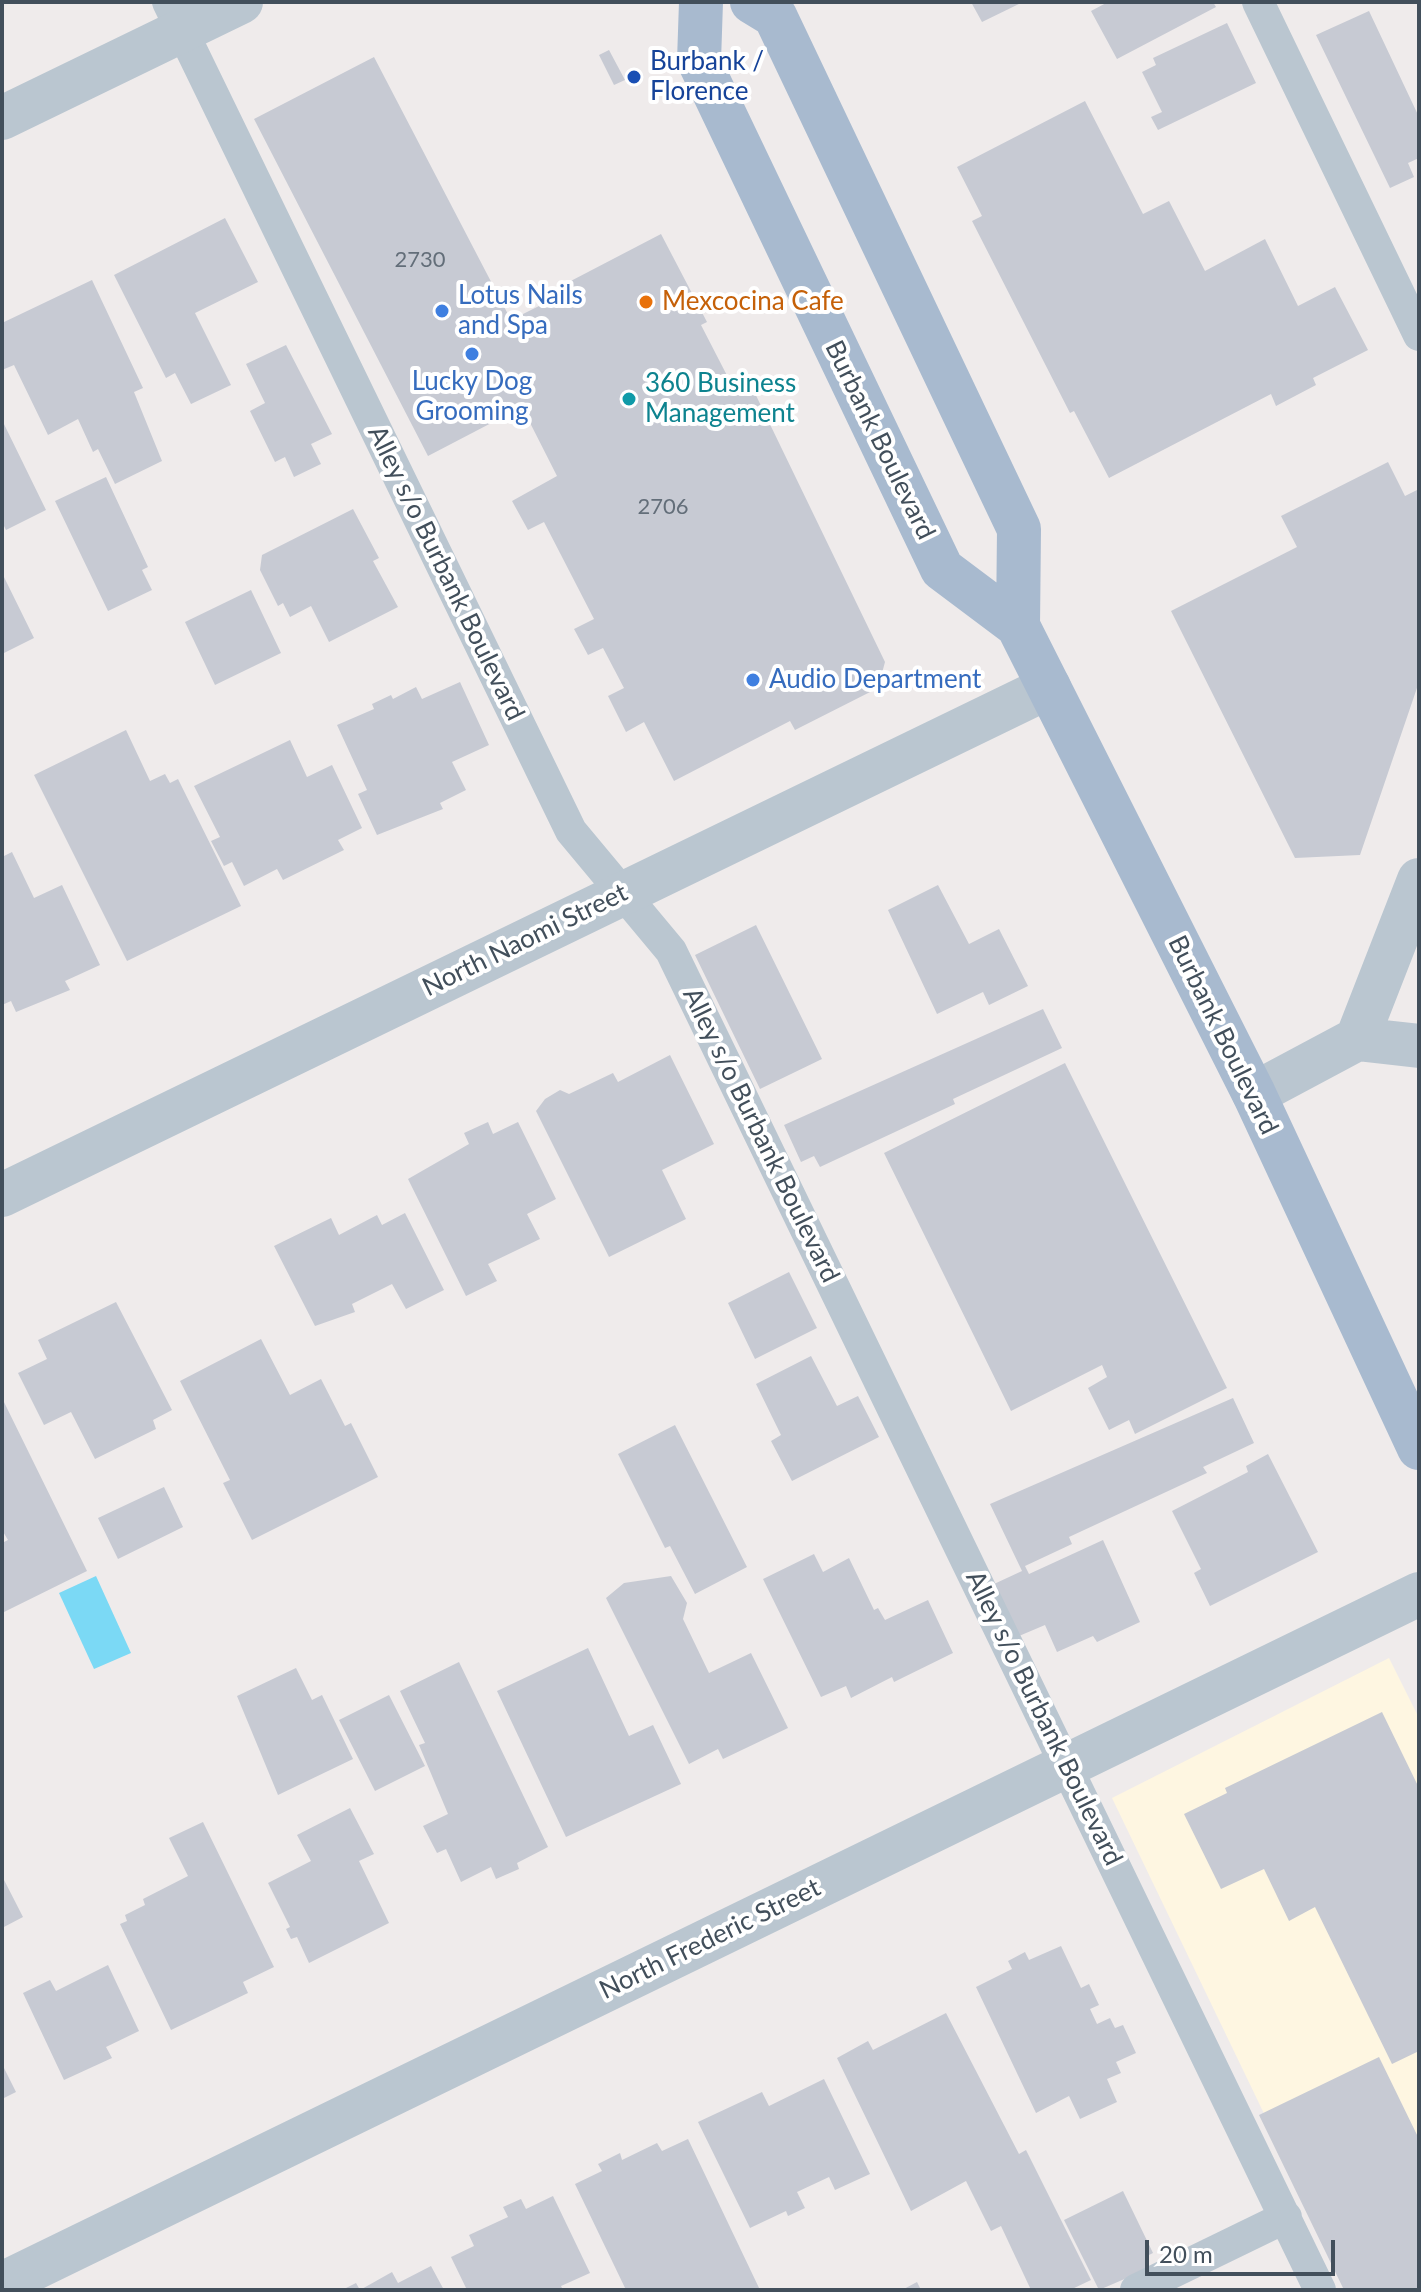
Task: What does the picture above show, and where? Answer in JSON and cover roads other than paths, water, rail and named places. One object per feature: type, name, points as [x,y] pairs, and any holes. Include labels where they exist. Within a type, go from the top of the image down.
[{"type":"main road","name":"Burbank Boulevard","points":[[701,2],[699,61],[942,569],[1018,626],[1254,1094],[1419,1448]]},
{"type":"main road","name":"Burbank Boulevard","points":[[752,2],[775,16],[1019,529],[1018,626]]},
{"type":"street","points":[[2,118],[175,16],[241,2]]},
{"type":"street","name":"North Naomi Street","points":[[2,1195],[1049,687]]},
{"type":"street","points":[[1357,1039],[1419,880]]},
{"type":"street","points":[[1254,1094],[1357,1039],[1419,1046]]},
{"type":"street","name":"North Frederic Street","points":[[2,2284],[1419,1594]]},
{"type":"lane","points":[[1258,2],[1419,335]]},
{"type":"lane","name":"Alley s/o Burbank Boulevard","points":[[175,16],[571,831],[671,951],[1320,2290]]},
{"type":"lane","points":[[1136,2290],[1286,2217]]},
{"type":"water","points":[[96,1576],[131,1653],[94,1669],[59,1593]]},
{"type":"place","name":"Burbank / Florence","points":[[634,77]]},
{"type":"place","name":"Mexcocina Cafe","points":[[646,302]]},
{"type":"place","name":"Lotus Nails and Spa","points":[[442,311]]},
{"type":"place","name":"Lucky Dog Grooming","points":[[472,354]]},
{"type":"place","name":"360 Business Management","points":[[629,399]]},
{"type":"place","name":"Audio Department","points":[[753,680]]}]
